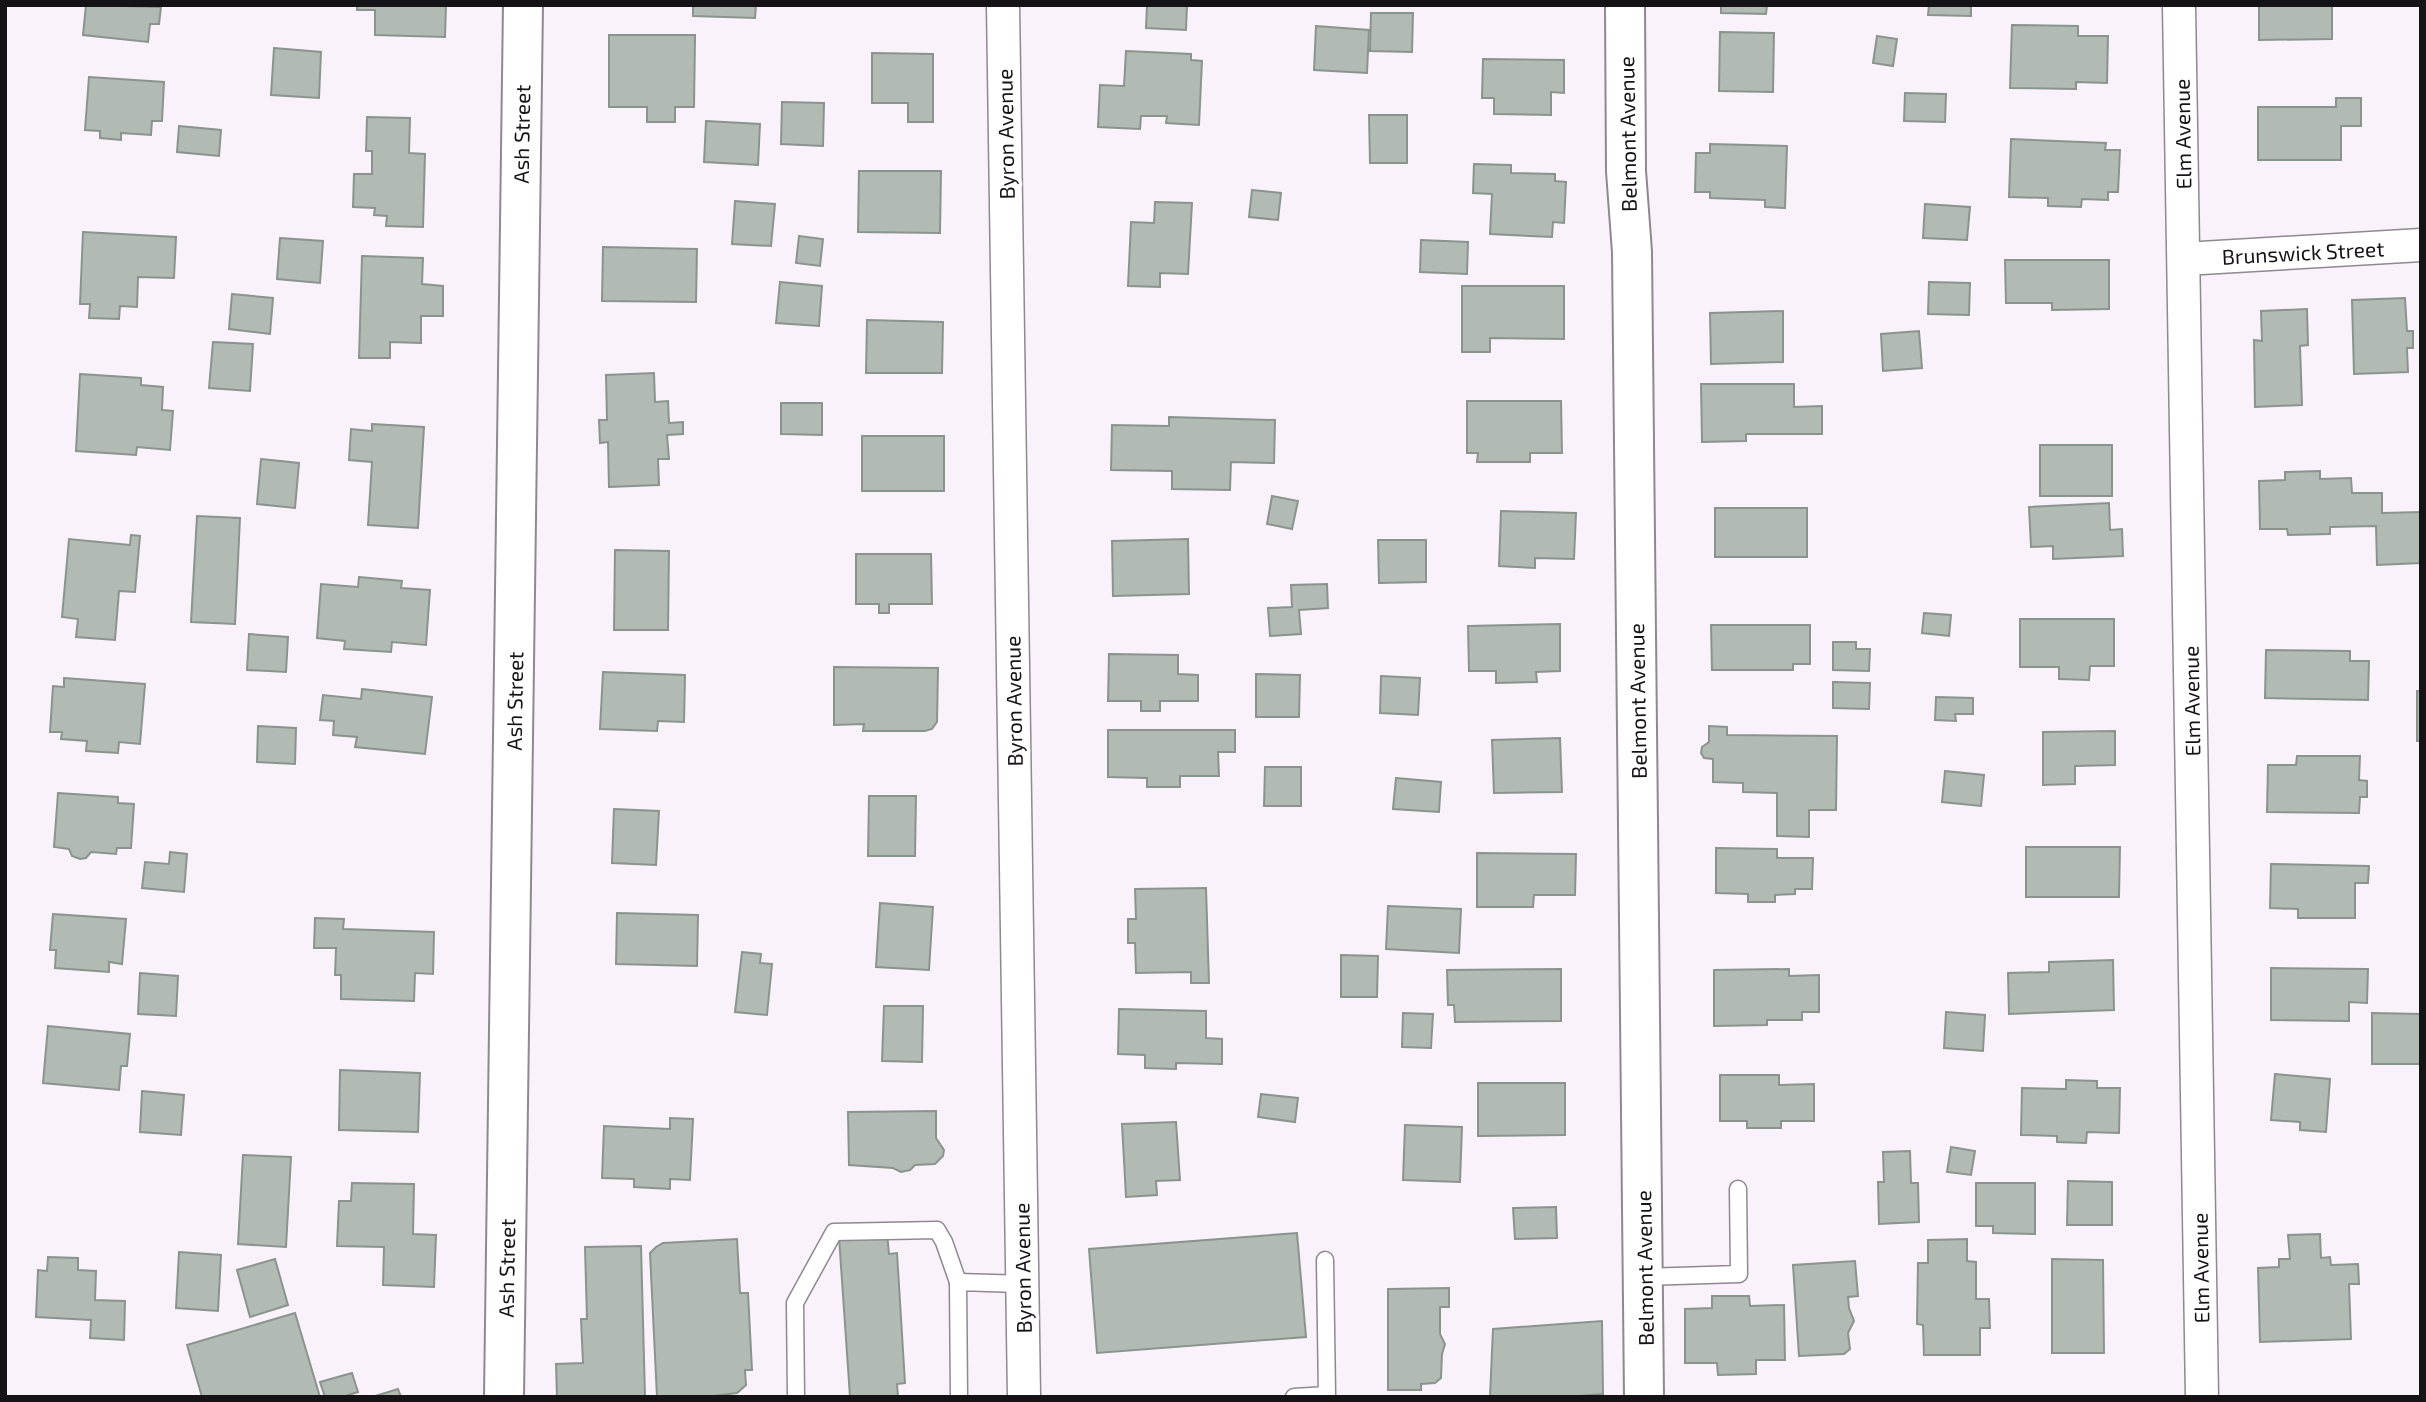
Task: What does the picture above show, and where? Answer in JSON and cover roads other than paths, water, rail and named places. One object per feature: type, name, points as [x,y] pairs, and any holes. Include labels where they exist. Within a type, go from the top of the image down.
[{"type":"street","name":"Ash Street","points":[[504,1397],[523,5]]},
{"type":"street","name":"Byron Avenue","points":[[1003,5],[1024,1397]]},
{"type":"street","name":"Belmont Avenue","points":[[1625,5],[1626,171],[1632,252],[1644,1397]]},
{"type":"street","name":"Elm Avenue","points":[[2179,5],[2202,1397]]},
{"type":"street","name":"Brunswick Street","points":[[2184,259],[2421,245]]},
{"type":"lane","points":[[1644,1277],[1739,1274],[1738,1189]]},
{"type":"lane","points":[[796,1397],[795,1303],[834,1232],[937,1230],[958,1282],[960,1397]]},
{"type":"lane","points":[[1294,1397],[1327,1395],[1325,1260]]},
{"type":"lane","points":[[958,1282],[1022,1283]]}]
